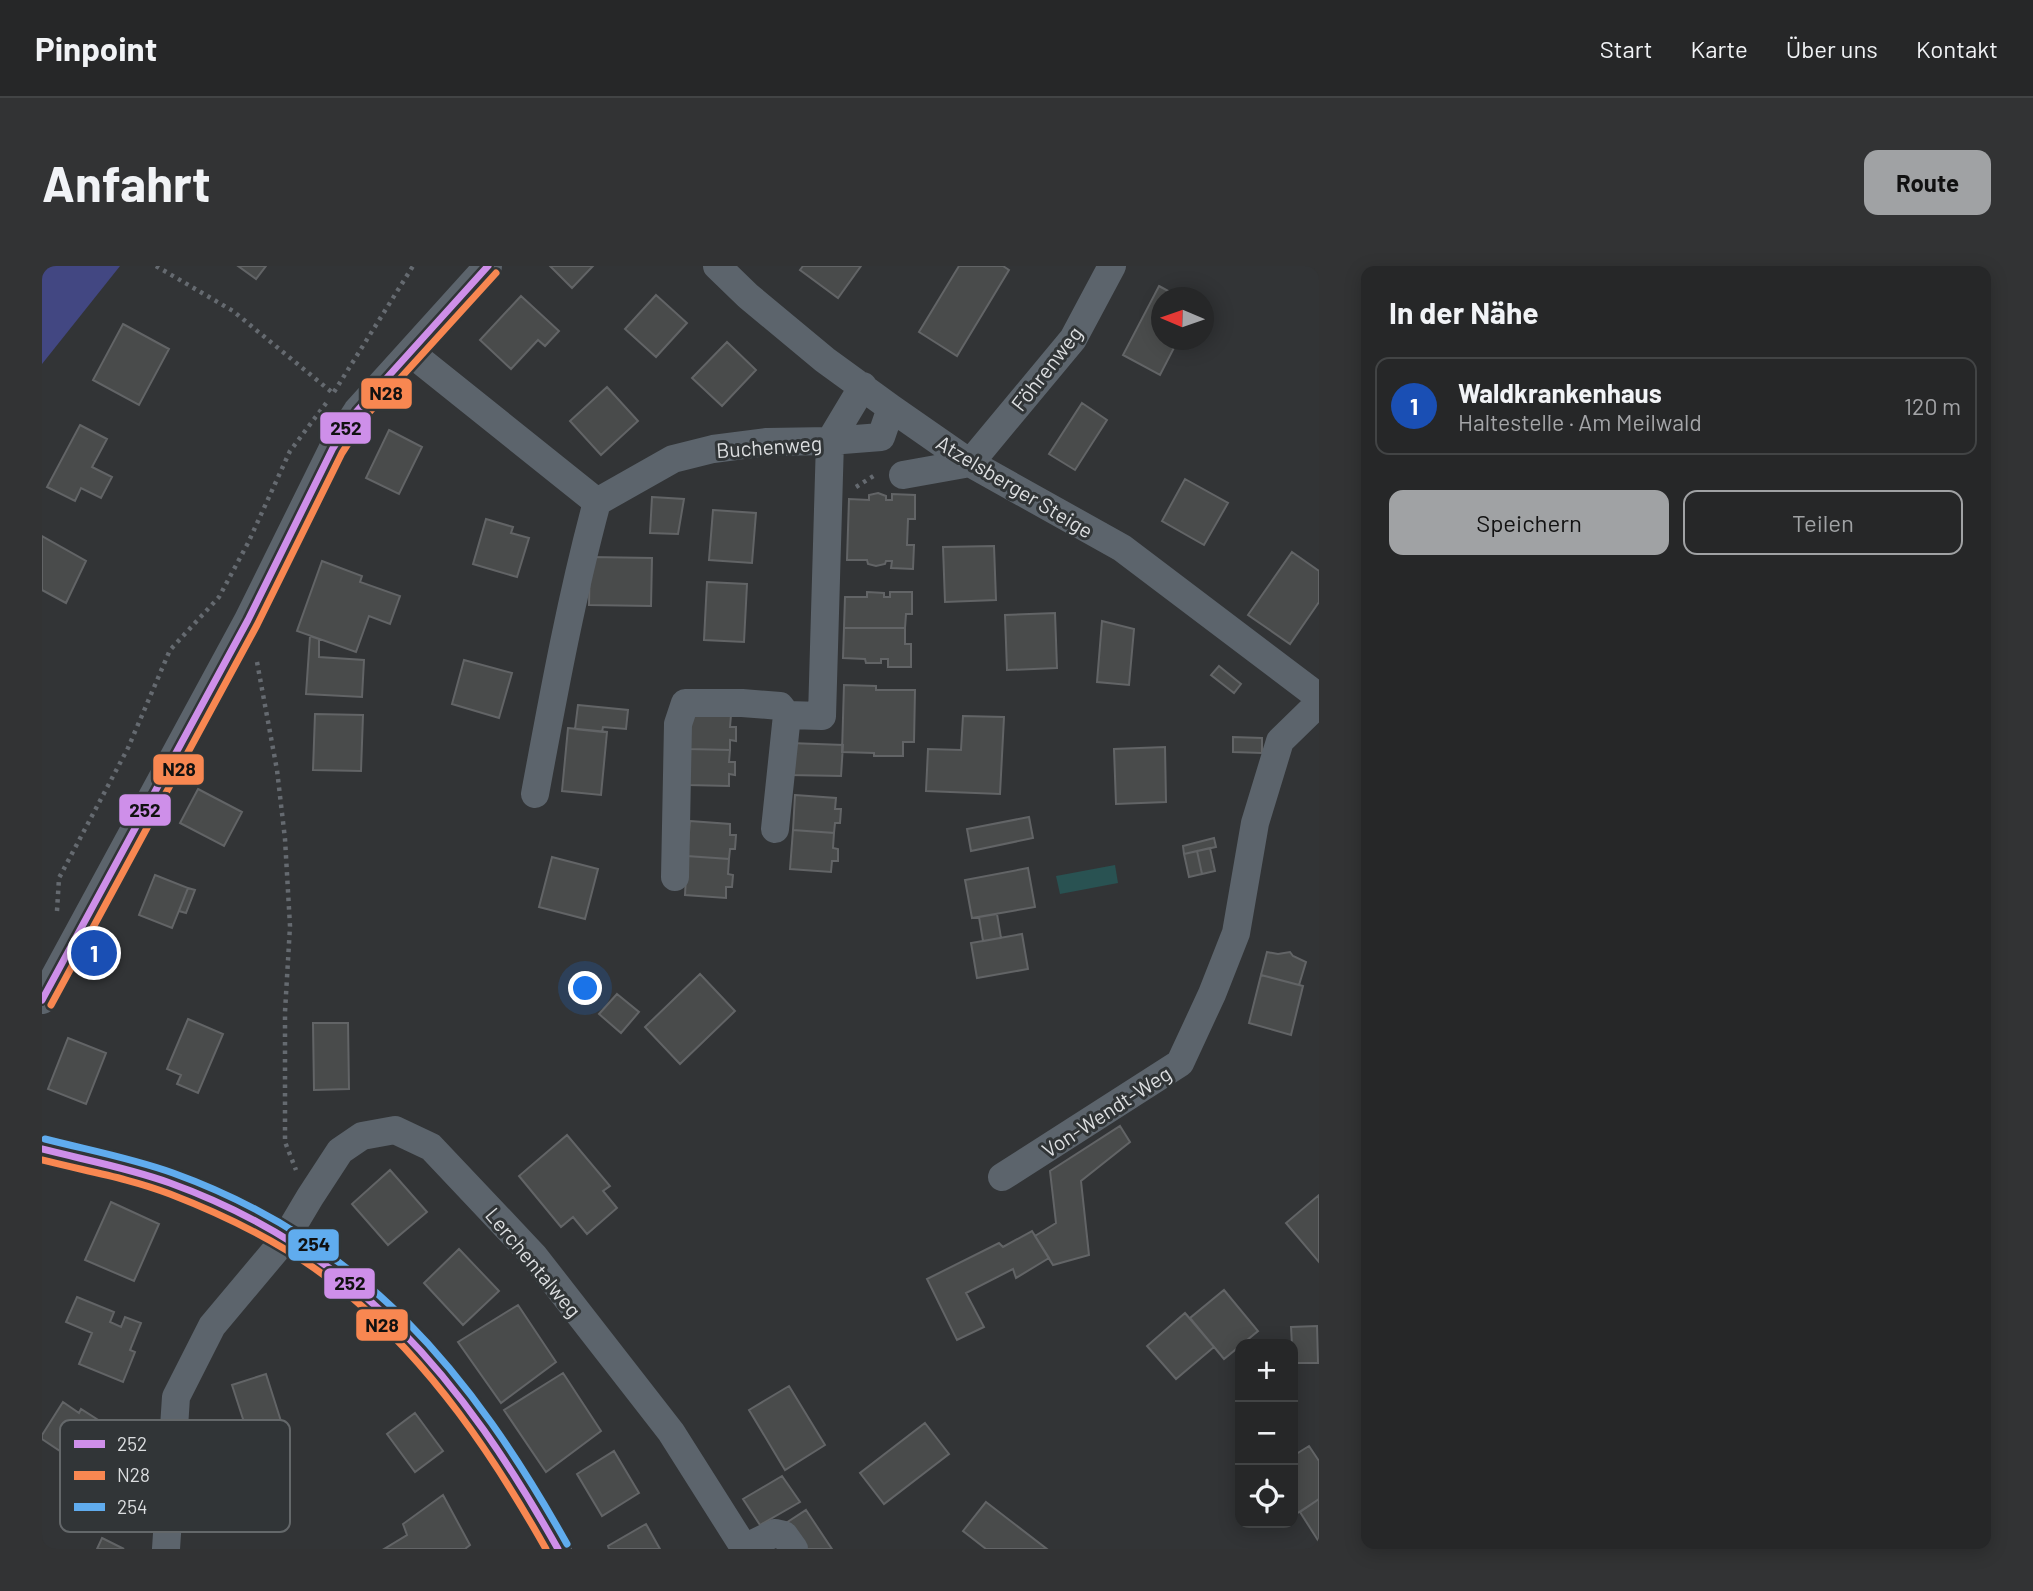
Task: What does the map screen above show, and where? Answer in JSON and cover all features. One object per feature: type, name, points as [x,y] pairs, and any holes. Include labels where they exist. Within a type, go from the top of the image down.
[{"type":"street","points":[[42,1000],[248,620],[333,448],[357,411],[488,266]]},
{"type":"street","name":"Atzelsberger Steige","points":[[717,266],[748,296],[825,360],[891,408],[970,463],[1122,548],[1319,697]]},
{"type":"street","name":"Föhrenweg","points":[[970,463],[1073,339],[1112,266]]},
{"type":"street","points":[[411,353],[597,502],[558,668],[535,794]]},
{"type":"street","points":[[787,715],[822,716],[830,442],[863,386]]},
{"type":"street","name":"Buchenweg","points":[[597,502],[673,459],[713,449],[767,442],[830,442],[881,437],[891,408]]},
{"type":"street","points":[[903,475],[970,463]]},
{"type":"street","points":[[675,877],[678,724],[685,703],[780,706],[787,715],[775,829]]},
{"type":"street","name":"Von-Wendt-Weg","points":[[1002,1177],[1180,1063],[1236,933],[1255,823],[1280,741],[1319,703]]},
{"type":"street","name":"Lerchentalweg","points":[[174,1420],[176,1396],[212,1326],[285,1239],[340,1151],[362,1136],[395,1130],[431,1147],[534,1256],[671,1432],[743,1546]]},
{"type":"street","points":[[42,1149],[127,1169],[189,1190],[285,1239],[354,1286],[423,1351],[486,1433],[536,1507],[558,1549]]},
{"type":"street","points":[[743,1546],[775,1533],[784,1535],[794,1549]]},
{"type":"path","points":[[156,266],[233,311],[357,411]]},
{"type":"path","points":[[73,945],[57,921],[59,878],[128,748],[170,650],[219,597],[248,543],[290,451],[333,393],[413,266]]},
{"type":"path","points":[[248,620],[267,708],[285,839],[290,926],[285,1012],[285,1142],[302,1187],[310,1197]]},
{"type":"shaded area","points":[[42,266],[120,266],[42,364]]},
{"type":"shaded area","points":[[1115,865],[1118,883],[1060,894],[1056,876]]},
{"type":"building","points":[[238,266],[266,266],[256,279]]},
{"type":"building","points":[[550,266],[593,266],[572,288]]},
{"type":"building","points":[[803,266],[861,266],[838,298],[800,270]]},
{"type":"building","points":[[959,266],[1003,266],[1009,270],[957,356],[919,332]]},
{"type":"building","points":[[656,295],[687,323],[656,357],[625,329]]},
{"type":"building","points":[[521,296],[559,331],[545,346],[538,340],[511,369],[480,340]]},
{"type":"building","points":[[1151,301],[1151,350],[1173,350],[1160,375],[1123,355]]},
{"type":"building","points":[[123,324],[169,349],[139,405],[93,380]]},
{"type":"building","points":[[727,342],[756,370],[722,406],[692,378]]},
{"type":"building","points":[[607,387],[638,421],[601,455],[570,421]]},
{"type":"building","points":[[1082,403],[1107,420],[1075,470],[1049,454]]},
{"type":"building","points":[[80,425],[107,439],[92,467],[112,477],[101,498],[81,488],[75,501],[47,487]]},
{"type":"building","points":[[389,430],[422,447],[399,494],[366,478]]},
{"type":"building","points":[[1185,479],[1228,503],[1204,545],[1162,521]]},
{"type":"building","points":[[878,493],[886,496],[886,500],[892,500],[892,494],[915,495],[915,519],[908,519],[907,545],[914,545],[913,569],[891,568],[892,561],[876,566],[868,564],[867,560],[847,560],[849,499],[869,500],[869,495]]},
{"type":"building","points":[[652,497],[684,499],[678,534],[650,533]]},
{"type":"building","points":[[713,510],[756,513],[752,563],[709,560]]},
{"type":"building","points":[[486,519],[513,527],[511,533],[529,538],[517,577],[473,564]]},
{"type":"building","points":[[42,536],[86,561],[66,603],[42,590]]},
{"type":"building","points":[[994,546],[996,600],[945,602],[943,547]]},
{"type":"building","points":[[1292,552],[1319,571],[1319,602],[1290,644],[1248,615]]},
{"type":"building","points":[[590,557],[652,558],[651,606],[589,605]]},
{"type":"building","points":[[322,561],[362,576],[360,582],[400,596],[390,624],[369,616],[356,652],[297,631]]},
{"type":"building","points":[[707,582],[747,584],[744,642],[704,640]]},
{"type":"building","points":[[867,592],[884,593],[884,597],[890,597],[890,592],[912,592],[912,614],[906,614],[905,628],[844,628],[845,597],[867,597]]},
{"type":"building","points":[[1055,613],[1057,668],[1007,670],[1005,615]]},
{"type":"building","points":[[1102,621],[1134,629],[1129,685],[1097,682]]},
{"type":"building","points":[[844,628],[905,628],[905,644],[911,644],[911,667],[888,667],[888,659],[881,659],[881,663],[866,663],[865,659],[843,658]]},
{"type":"building","points":[[310,636],[319,639],[319,657],[364,660],[362,697],[306,694]]},
{"type":"building","points":[[464,660],[512,673],[499,718],[452,704]]},
{"type":"building","points":[[1219,666],[1241,684],[1234,693],[1211,675]]},
{"type":"building","points":[[844,685],[876,686],[876,690],[915,690],[914,742],[903,742],[903,756],[842,752]]},
{"type":"building","points":[[578,705],[628,710],[626,729],[603,727],[602,732],[575,729]]},
{"type":"building","points":[[315,714],[363,715],[361,771],[313,770]]},
{"type":"building","points":[[690,714],[731,715],[730,727],[736,727],[736,741],[730,740],[730,750],[689,749]]},
{"type":"building","points":[[963,716],[1004,717],[1000,794],[926,791],[928,749],[961,750]]},
{"type":"building","points":[[568,728],[607,732],[601,795],[562,791]]},
{"type":"building","points":[[1233,737],[1262,738],[1262,753],[1233,752]]},
{"type":"building","points":[[790,743],[843,745],[841,776],[789,775]]},
{"type":"building","points":[[1165,747],[1166,802],[1116,804],[1114,749]]},
{"type":"building","points":[[689,749],[730,750],[729,762],[735,762],[735,775],[729,774],[729,786],[688,785]]},
{"type":"building","points":[[198,789],[242,812],[224,846],[180,823]]},
{"type":"building","points":[[795,795],[836,798],[835,809],[841,809],[840,823],[835,823],[834,833],[793,830]]},
{"type":"building","points":[[1029,817],[1033,838],[971,851],[967,829]]},
{"type":"building","points":[[690,821],[730,824],[730,835],[736,835],[735,849],[730,849],[729,859],[687,856]]},
{"type":"building","points":[[793,830],[834,833],[833,848],[838,849],[838,861],[832,861],[831,872],[790,869]]},
{"type":"building","points":[[1214,838],[1216,847],[1184,854],[1183,846]]},
{"type":"building","points":[[1210,848],[1215,871],[1202,874],[1197,851]]},
{"type":"building","points":[[1197,851],[1202,874],[1189,877],[1184,854]]},
{"type":"building","points":[[687,856],[729,859],[728,874],[733,875],[732,887],[726,887],[726,898],[685,895]]},
{"type":"building","points":[[552,857],[598,869],[585,919],[539,907]]},
{"type":"building","points":[[1028,868],[1035,907],[972,918],[965,880]]},
{"type":"building","points":[[155,875],[188,888],[172,928],[139,915]]},
{"type":"building","points":[[188,888],[195,890],[186,913],[179,911]]},
{"type":"building","points":[[997,914],[1001,938],[983,941],[979,917]]},
{"type":"building","points":[[1022,934],[1028,969],[977,978],[971,943]]},
{"type":"building","points":[[1267,952],[1290,952],[1306,962],[1299,985],[1261,975]]},
{"type":"building","points":[[700,974],[735,1011],[680,1064],[645,1027]]},
{"type":"building","points":[[1261,975],[1303,986],[1291,1035],[1249,1023]]},
{"type":"building","points":[[617,994],[639,1012],[621,1033],[599,1014]]},
{"type":"building","points":[[188,1019],[223,1034],[198,1093],[177,1084],[181,1075],[167,1069]]},
{"type":"building","points":[[313,1023],[348,1023],[349,1089],[314,1090]]},
{"type":"building","points":[[68,1038],[106,1053],[86,1104],[48,1089]]},
{"type":"building","points":[[1120,1126],[1130,1142],[1081,1181],[1089,1255],[1053,1265],[1035,1236],[1056,1223],[1050,1171]]},
{"type":"building","points":[[567,1135],[610,1186],[603,1191],[617,1208],[587,1234],[573,1217],[561,1227],[519,1176]]},
{"type":"building","points":[[390,1170],[427,1212],[388,1245],[352,1204]]},
{"type":"building","points":[[1319,1195],[1319,1262],[1286,1223]]},
{"type":"building","points":[[111,1202],[159,1224],[134,1281],[85,1260]]},
{"type":"building","points":[[1032,1231],[1049,1258],[1016,1278],[1013,1269],[966,1293],[984,1327],[957,1340],[927,1279],[999,1243],[1003,1247]]},
{"type":"building","points":[[459,1249],[499,1291],[463,1325],[424,1283]]},
{"type":"building","points":[[1224,1290],[1258,1331],[1248,1339],[1235,1339],[1235,1350],[1224,1359],[1190,1318]]},
{"type":"building","points":[[77,1297],[114,1312],[110,1322],[121,1327],[125,1317],[141,1323],[130,1350],[135,1352],[123,1382],[79,1364],[92,1333],[66,1322]]},
{"type":"building","points":[[518,1305],[556,1362],[501,1403],[458,1342]]},
{"type":"building","points":[[1185,1313],[1214,1347],[1176,1379],[1147,1346]]},
{"type":"building","points":[[1317,1326],[1318,1363],[1298,1363],[1298,1339],[1292,1339],[1291,1327]]},
{"type":"building","points":[[563,1373],[601,1431],[546,1472],[504,1410]]},
{"type":"building","points":[[266,1374],[281,1420],[243,1420],[232,1385]]},
{"type":"building","points":[[789,1386],[825,1445],[785,1470],[749,1410]]},
{"type":"building","points":[[63,1402],[79,1413],[81,1409],[98,1420],[60,1420],[60,1451],[42,1439]]},
{"type":"building","points":[[415,1413],[443,1451],[415,1472],[387,1434]]},
{"type":"building","points":[[925,1423],[949,1454],[884,1504],[860,1473]]},
{"type":"building","points":[[1309,1446],[1319,1461],[1319,1499],[1298,1513],[1298,1465],[1298,1453]]},
{"type":"building","points":[[614,1451],[639,1493],[602,1516],[577,1474]]},
{"type":"building","points":[[782,1476],[800,1502],[760,1525],[743,1499]]},
{"type":"building","points":[[443,1495],[470,1545],[465,1549],[384,1549],[407,1535],[403,1524]]},
{"type":"building","points":[[1319,1499],[1319,1542],[1300,1512]]},
{"type":"building","points":[[986,1502],[1047,1549],[986,1549],[963,1531]]},
{"type":"building","points":[[806,1510],[832,1549],[804,1549],[786,1523]]},
{"type":"building","points":[[646,1524],[660,1549],[609,1549],[608,1546]]},
{"type":"building","points":[[102,1538],[124,1549],[97,1549]]},
{"type":"transit line","name":"252","points":[[42,1000],[248,620],[333,448],[357,411],[488,266]]},
{"type":"transit line","name":"N28","points":[[51,1005],[257,625],[342,453],[365,417],[496,273]]},
{"type":"transit line","name":"254","points":[[45,1139],[173,1173],[241,1202],[302,1236],[356,1276],[406,1320],[451,1370],[492,1424],[567,1544]]},
{"type":"transit line","name":"252","points":[[42,1149],[170,1183],[237,1211],[297,1245],[350,1284],[399,1328],[443,1377],[484,1430],[558,1549]]},
{"type":"transit line","name":"N28","points":[[42,1160],[139,1183],[193,1203],[264,1237],[329,1279],[379,1322],[434,1381],[505,1479],[546,1549]]},
{"type":"place","name":"Waldkrankenhaus","points":[[94,953]]}]
